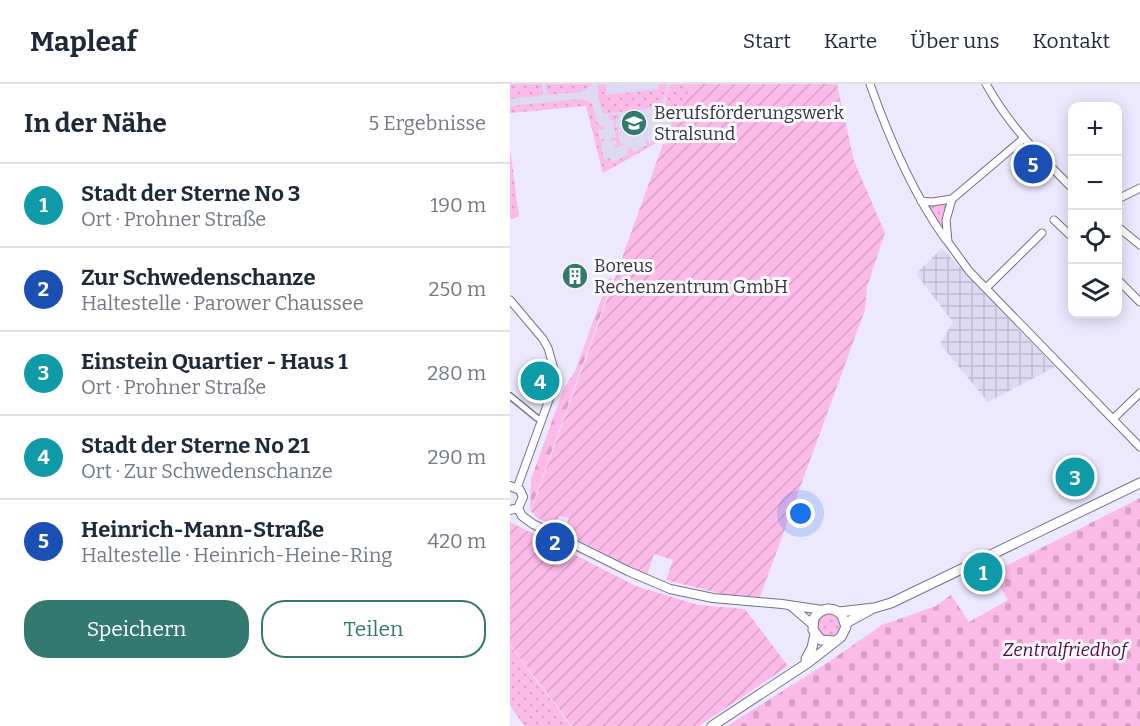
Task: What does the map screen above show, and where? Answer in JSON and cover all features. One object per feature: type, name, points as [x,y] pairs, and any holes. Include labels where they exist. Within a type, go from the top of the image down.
[{"type":"main road","points":[[798,667],[811,652],[814,618],[822,610],[831,609],[839,612],[874,608],[891,603],[1140,483]]},
{"type":"main road","points":[[846,622],[874,608]]},
{"type":"main road","points":[[712,726],[798,667],[809,662],[843,634],[846,622],[839,612]]},
{"type":"main road","points":[[814,630],[822,640],[834,641]]},
{"type":"street","points":[[870,84],[921,201],[961,261],[1140,447]]},
{"type":"street","points":[[986,84],[1003,114],[1023,139],[1068,184]]},
{"type":"street","points":[[921,201],[952,199],[1023,139]]},
{"type":"street","points":[[1122,197],[1140,188]]},
{"type":"street","points":[[948,242],[946,220],[952,199]]},
{"type":"street","points":[[1054,220],[1068,233]]},
{"type":"street","points":[[1122,230],[1140,245]]},
{"type":"street","points":[[986,288],[1042,233]]},
{"type":"street","points":[[1122,284],[1140,302]]},
{"type":"street","points":[[510,300],[549,348],[554,369],[550,397],[513,487],[523,497],[514,509],[533,524],[657,584],[713,598],[822,610]]},
{"type":"street","points":[[1113,419],[1140,393]]},
{"type":"street","points":[[510,396],[537,418]]},
{"type":"street","points":[[791,605],[814,630]]},
{"type":"shaded area","name":"Berufsförderungswerk Stralsund","points":[[510,84],[691,84],[674,133],[603,173],[586,106],[510,113]]},
{"type":"shaded area","points":[[942,248],[1055,367],[988,402],[940,344],[953,322],[916,274]]},
{"type":"green space","points":[[510,84],[542,84],[543,93],[540,96],[510,99]]},
{"type":"green space","points":[[545,84],[594,84],[581,92],[548,95]]},
{"type":"green space","points":[[598,84],[606,84],[607,95],[659,89],[659,84],[667,84],[662,107],[603,114],[598,97]]},
{"type":"green space","points":[[671,84],[691,84],[674,133],[603,173],[586,106],[510,113],[510,106],[579,99],[589,101],[593,106],[597,123],[604,128],[598,130],[600,139],[605,138],[601,142],[604,160],[610,158],[612,163],[629,154],[627,150],[631,147],[634,152],[647,145],[645,140],[647,139],[649,143],[672,131],[671,110],[666,110],[666,95]]},
{"type":"green space","points":[[691,84],[837,84],[854,161],[885,233],[867,287],[865,310],[760,597],[722,594],[666,580],[673,560],[654,554],[647,575],[564,533],[569,518],[559,516],[556,527],[537,518],[531,511],[663,144],[670,142]]},
{"type":"green space","points":[[618,114],[616,127],[623,128],[618,129],[620,143],[625,144],[616,148],[613,146],[617,145],[616,140],[610,141],[610,138],[616,137],[613,120],[610,120],[609,115]]},
{"type":"green space","points":[[510,148],[519,217],[510,219]]},
{"type":"green space","points":[[948,204],[944,233],[928,205]]},
{"type":"green space","points":[[609,278],[613,280],[530,512],[531,479],[564,388],[575,371]]},
{"type":"green space","name":"Zentralfriedhof","points":[[1140,498],[1140,726],[727,726],[827,663],[882,625],[936,606],[951,595],[969,622],[1008,600],[992,573]]},
{"type":"green space","points":[[510,522],[636,586],[698,605],[745,609],[788,666],[699,726],[572,726],[510,645]]},
{"type":"green space","points":[[829,613],[838,616],[841,625],[838,634],[829,637],[820,634],[817,625],[820,616]]},
{"type":"green space","points":[[510,646],[571,726],[524,726],[510,705]]},
{"type":"place","name":"Berufsförderungswerk Stralsund","points":[[634,123]]},
{"type":"place","name":"Heinrich-Mann-Straße","points":[[1033,164]]},
{"type":"place","name":"Boreus Rechenzentrum GmbH","points":[[575,276]]},
{"type":"place","name":"Stadt der Sterne No 21","points":[[540,381]]},
{"type":"place","name":"Einstein Quartier - Haus 1","points":[[1075,477]]},
{"type":"place","name":"Zur Schwedenschanze","points":[[555,542]]},
{"type":"place","name":"Stadt der Sterne No 3","points":[[983,572]]}]
